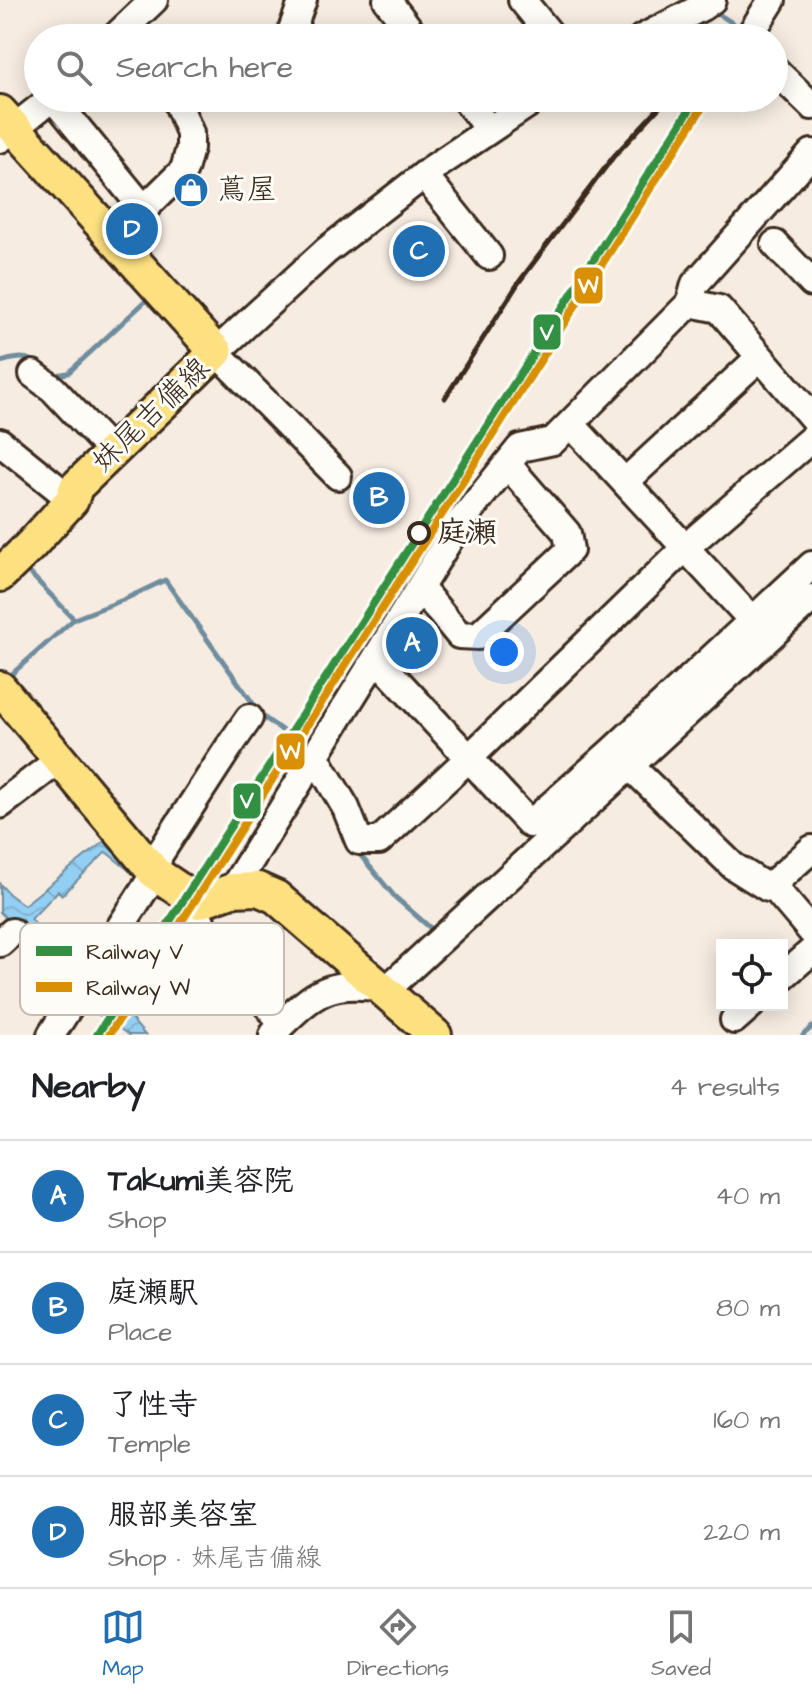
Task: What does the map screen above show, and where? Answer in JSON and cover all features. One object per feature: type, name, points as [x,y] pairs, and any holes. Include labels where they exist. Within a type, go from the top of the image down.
[{"type":"main road","name":"妹尾吉備線","points":[[0,575],[72,500],[76,487],[216,352],[114,238],[5,126]]},
{"type":"main road","points":[[0,688],[155,873],[198,902],[232,890],[258,889],[276,897],[435,1035]]},
{"type":"street","points":[[129,24],[154,0]]},
{"type":"street","points":[[294,24],[303,0]]},
{"type":"street","points":[[387,0],[405,24]]},
{"type":"street","points":[[522,0],[542,24]]},
{"type":"street","points":[[757,24],[772,0]]},
{"type":"street","points":[[668,24],[709,2]]},
{"type":"street","points":[[788,83],[812,106]]},
{"type":"street","points":[[5,126],[29,112]]},
{"type":"street","points":[[64,112],[140,204]]},
{"type":"street","points":[[114,238],[140,204],[184,170],[190,148],[190,133],[181,112]]},
{"type":"street","points":[[475,112],[489,129]]},
{"type":"street","points":[[338,476],[216,352],[326,251],[424,175],[515,112]]},
{"type":"street","points":[[232,890],[459,524],[520,448],[553,441],[690,303],[695,284],[812,153]]},
{"type":"street","points":[[424,175],[489,256]]},
{"type":"street","points":[[775,244],[812,283]]},
{"type":"street","points":[[690,303],[719,309],[812,417]]},
{"type":"street","points":[[625,482],[760,357]]},
{"type":"street","points":[[33,374],[53,389],[113,453]]},
{"type":"street","points":[[571,424],[752,620]]},
{"type":"street","points":[[315,756],[346,808],[359,841],[379,841],[686,547],[812,438]]},
{"type":"street","points":[[0,442],[72,500]]},
{"type":"street","points":[[420,588],[459,635],[478,636],[570,550],[567,533],[507,464]]},
{"type":"street","points":[[276,1031],[302,1004],[318,993],[359,984],[383,990],[619,763],[752,620],[812,565]]},
{"type":"street","points":[[377,659],[530,824],[619,763],[812,598]]},
{"type":"street","points":[[123,923],[155,873],[159,855],[249,718]]},
{"type":"street","points":[[0,805],[59,760]]},
{"type":"street","points":[[619,763],[733,866],[768,888],[812,849]]},
{"type":"street","points":[[772,885],[812,932]]},
{"type":"street","points":[[198,902],[197,911],[202,923]]},
{"type":"street","points":[[788,972],[812,951]]},
{"type":"street","points":[[51,1035],[64,1015]]},
{"type":"water","points":[[112,835],[139,872],[136,876],[106,852],[62,895],[58,891],[31,919],[34,923],[20,923],[20,933],[0,912],[0,884],[24,905]]},
{"type":"water","points":[[99,1015],[128,1015],[145,1035],[129,1035]]},
{"type":"waterway","points":[[711,9],[734,24]]},
{"type":"waterway","points":[[50,376],[68,373],[150,297]]},
{"type":"waterway","points":[[0,362],[24,358],[37,364]]},
{"type":"waterway","points":[[24,567],[74,619],[165,580],[262,716],[294,739],[301,755]]},
{"type":"waterway","points":[[5,680],[74,619]]},
{"type":"waterway","points":[[356,850],[395,897],[435,932]]},
{"type":"waterway","points":[[803,1035],[812,1027]]},
{"type":"railway","points":[[445,398],[519,282],[614,156],[655,112]]},
{"type":"rail line","name":"V","points":[[169,923],[688,112]]},
{"type":"rail line","name":"W","points":[[181,923],[699,112]]},
{"type":"rail line","name":"V","points":[[97,1035],[110,1015]]},
{"type":"rail line","name":"W","points":[[109,1035],[122,1015]]},
{"type":"place","name":"蔦屋","points":[[191,190]]},
{"type":"place","name":"服部美容室","points":[[132,229]]},
{"type":"place","name":"了性寺","points":[[419,251]]},
{"type":"place","name":"庭瀬駅","points":[[379,498]]},
{"type":"place","name":"庭瀬","points":[[419,533]]},
{"type":"place","name":"Takumi美容院","points":[[412,643]]}]
